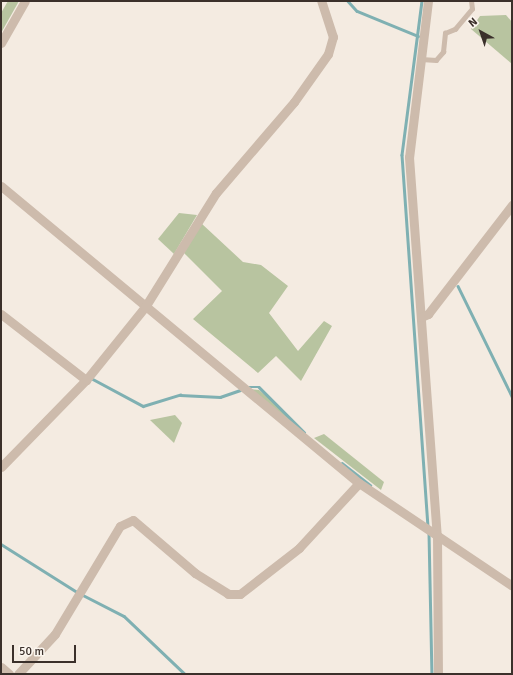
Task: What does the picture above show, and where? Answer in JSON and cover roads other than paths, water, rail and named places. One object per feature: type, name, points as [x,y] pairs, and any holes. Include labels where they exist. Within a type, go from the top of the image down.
[{"type":"street","points":[[1,43],[26,1]]},
{"type":"street","points":[[1,467],[88,377],[146,307],[216,193],[294,102],[328,54],[333,37],[321,1]]},
{"type":"street","points":[[428,1],[409,157],[437,535],[438,674]]},
{"type":"street","points":[[1,186],[359,483],[512,586]]},
{"type":"street","points":[[421,317],[428,314],[512,205]]},
{"type":"street","points":[[1,314],[88,377]]},
{"type":"street","points":[[18,674],[54,634],[120,526],[133,520],[195,573],[228,594],[240,594],[298,548],[359,483]]},
{"type":"street","points":[[1,667],[9,674]]},
{"type":"lane","points":[[421,60],[436,60],[443,52],[445,33],[455,28],[472,9],[471,1]]},
{"type":"waterway","points":[[348,1],[357,11],[418,36]]},
{"type":"waterway","points":[[422,1],[402,155],[428,526]]},
{"type":"waterway","points":[[458,286],[512,396]]},
{"type":"waterway","points":[[91,378],[143,406],[180,395],[220,397],[240,390]]},
{"type":"waterway","points":[[248,387],[259,387],[304,432]]},
{"type":"waterway","points":[[342,463],[370,485]]},
{"type":"waterway","points":[[429,533],[432,674]]},
{"type":"waterway","points":[[1,544],[77,592]]},
{"type":"waterway","points":[[81,594],[124,616],[185,674]]}]
